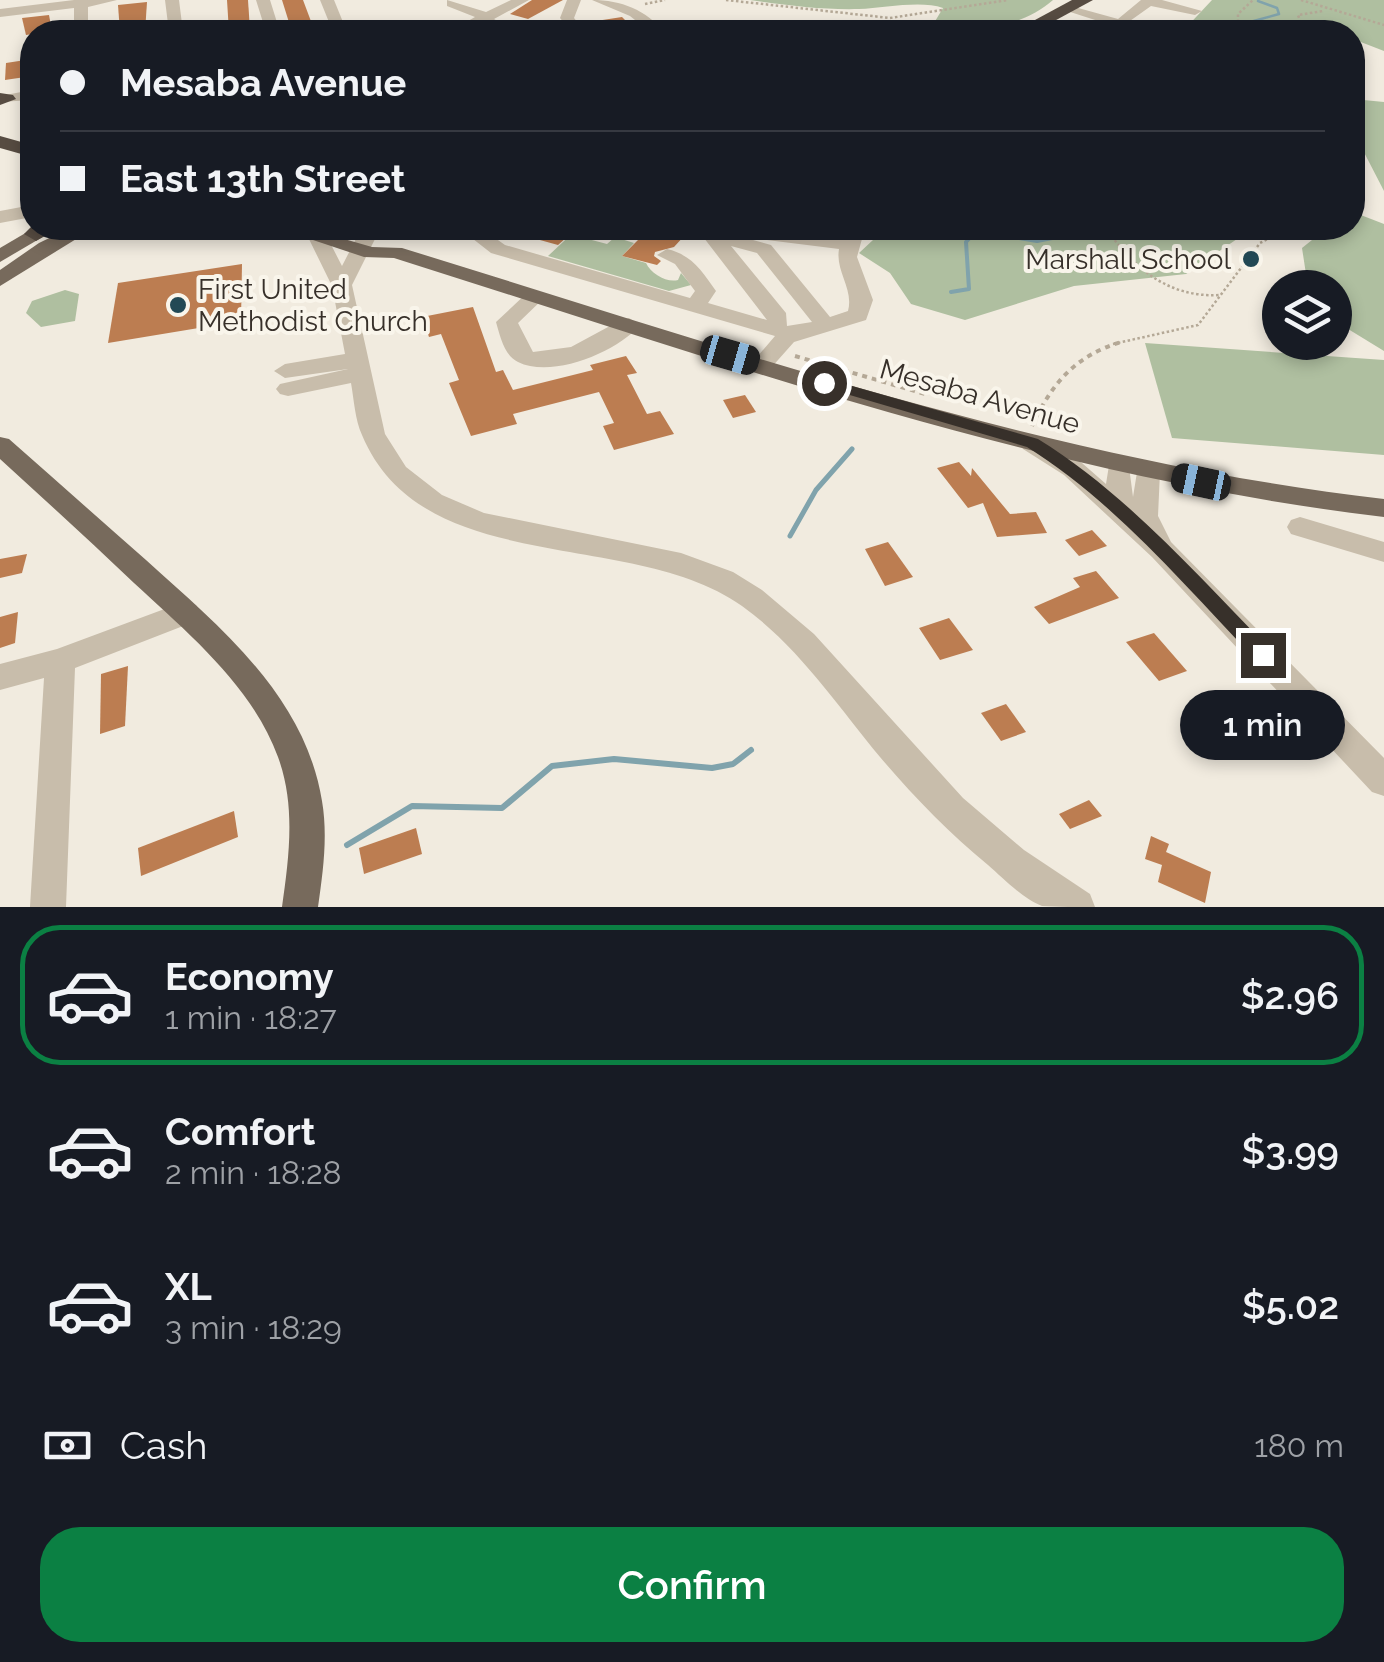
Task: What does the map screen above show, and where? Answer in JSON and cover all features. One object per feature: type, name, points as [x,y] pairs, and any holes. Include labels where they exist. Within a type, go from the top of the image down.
[{"type":"highway","points":[[1052,20],[1110,0]]},
{"type":"main road","points":[[0,256],[21,240]]},
{"type":"main road","points":[[0,280],[59,240]]},
{"type":"main road","name":"Mesaba Avenue","points":[[347,240],[762,364],[1032,436],[1120,466],[1384,508]]},
{"type":"main road","points":[[0,445],[186,613],[260,688],[286,734],[304,794],[307,824],[300,907]]},
{"type":"street","points":[[0,13],[110,0]]},
{"type":"street","points":[[481,20],[522,0]]},
{"type":"street","points":[[599,0],[635,12],[644,20]]},
{"type":"street","points":[[1125,20],[1149,0],[1195,11]]},
{"type":"street","points":[[452,3],[489,20]]},
{"type":"street","points":[[1082,8],[1110,20]]},
{"type":"street","points":[[321,240],[332,254],[330,266],[342,285],[379,451],[424,496],[488,524],[683,562],[744,592],[800,637],[913,772],[956,814],[1077,907]]},
{"type":"street","points":[[486,240],[498,249],[783,332],[849,320],[862,308],[848,265],[853,240]]},
{"type":"street","points":[[711,240],[778,318],[783,332]]},
{"type":"street","points":[[734,240],[764,248],[826,326]]},
{"type":"street","points":[[342,285],[362,242]]},
{"type":"street","points":[[666,255],[682,260],[706,290],[694,306]]},
{"type":"street","points":[[535,296],[507,322],[516,349],[527,358],[544,360],[606,344],[629,324]]},
{"type":"street","points":[[762,364],[783,332]]},
{"type":"street","points":[[286,380],[359,366]]},
{"type":"street","points":[[1032,436],[1162,550],[1377,769]]},
{"type":"street","points":[[1120,466],[1122,514]]},
{"type":"street","points":[[1147,472],[1145,516],[1162,550]]},
{"type":"street","points":[[1300,527],[1384,552]]},
{"type":"street","points":[[0,676],[60,661],[186,613]]},
{"type":"street","points":[[48,907],[60,661]]},
{"type":"path","points":[[726,0],[890,18],[1008,0]]},
{"type":"path","points":[[1238,20],[1238,14],[1254,0]]},
{"type":"path","points":[[1301,0],[1365,20]]},
{"type":"path","points":[[1300,20],[1298,15],[1334,12]]},
{"type":"path","points":[[1116,240],[1154,280],[1204,298],[1220,295]]},
{"type":"path","points":[[1032,436],[1046,392],[1070,362],[1115,344],[1185,332],[1208,315],[1266,240]]},
{"type":"green space","points":[[750,0],[1053,0],[1018,20],[936,20],[943,8],[934,6],[831,9]]},
{"type":"green space","points":[[1212,0],[1384,0],[1384,51],[1365,44],[1365,20],[1193,20]]},
{"type":"green space","points":[[1365,100],[1384,102],[1384,191],[1365,154]]},
{"type":"green space","points":[[1365,217],[1384,224],[1384,351],[1352,331],[1352,270],[1305,270],[1302,248],[1312,240],[1365,240]]},
{"type":"green space","points":[[565,240],[607,244],[624,240],[634,243],[622,256],[646,263],[664,279],[678,280],[681,273],[691,285],[669,291],[548,256]]},
{"type":"green space","points":[[873,240],[1236,240],[1186,274],[1074,286],[965,320],[911,304],[890,273],[859,253]]},
{"type":"green space","points":[[65,290],[79,294],[75,321],[41,327],[26,313],[32,301]]},
{"type":"green space","points":[[1145,343],[1262,351],[1262,360],[1384,360],[1384,455],[1172,438]]},
{"type":"building","points":[[227,0],[248,0],[249,20],[228,20]]},
{"type":"building","points":[[282,0],[303,0],[310,20],[288,20]]},
{"type":"building","points":[[532,0],[563,0],[528,19],[510,14]]},
{"type":"building","points":[[147,2],[146,20],[119,20],[118,5]]},
{"type":"building","points":[[49,15],[50,20],[22,20]]},
{"type":"building","points":[[20,61],[20,78],[5,80],[6,63]]},
{"type":"building","points":[[638,240],[680,240],[674,247],[655,252],[654,256],[661,261],[657,265],[622,256]]},
{"type":"building","name":"First United Methodist Church","points":[[242,264],[241,321],[108,343],[118,283]]},
{"type":"building","points":[[473,307],[496,372],[503,370],[513,390],[593,370],[590,365],[626,356],[637,373],[627,375],[647,414],[660,411],[674,434],[614,450],[603,426],[614,423],[599,392],[513,414],[517,424],[471,436],[449,383],[459,380],[441,334],[429,337],[422,317]]},
{"type":"building","points":[[745,395],[756,412],[733,418],[723,400]]},
{"type":"building","points":[[959,462],[971,476],[972,468],[1010,514],[1036,512],[1047,533],[997,537],[983,503],[968,508],[937,468]]},
{"type":"building","points":[[1092,530],[1107,546],[1079,556],[1065,540]]},
{"type":"building","points":[[888,542],[913,577],[885,586],[865,549]]},
{"type":"building","points":[[27,554],[22,573],[0,578],[0,559]]},
{"type":"building","points":[[1096,571],[1119,598],[1049,624],[1034,607],[1080,587],[1073,578]]},
{"type":"building","points":[[18,612],[15,643],[0,648],[0,617]]},
{"type":"building","points":[[949,618],[973,650],[940,660],[919,628]]},
{"type":"building","points":[[1154,633],[1187,671],[1159,681],[1126,642]]},
{"type":"building","points":[[128,666],[125,726],[100,734],[101,674]]},
{"type":"building","points":[[1006,704],[1026,732],[1001,741],[981,713]]},
{"type":"building","points":[[1089,800],[1102,816],[1070,829],[1059,814]]},
{"type":"building","points":[[234,811],[238,837],[141,876],[138,848]]},
{"type":"building","points":[[416,828],[422,854],[364,874],[359,848]]},
{"type":"building","points":[[1151,836],[1169,844],[1166,852],[1211,872],[1205,903],[1158,882],[1162,865],[1145,859]]},
{"type":"waterway","points":[[1257,20],[1279,14],[1277,8],[1258,1]]},
{"type":"waterway","points":[[951,292],[969,289],[968,240]]},
{"type":"waterway","points":[[1031,240],[1042,240]]},
{"type":"waterway","points":[[790,536],[816,490],[852,449]]},
{"type":"waterway","points":[[347,845],[412,806],[502,808],[552,766],[614,759],[712,768],[733,764],[751,750]]},
{"type":"place","name":"Marshall School","points":[[1251,259]]},
{"type":"place","name":"First United Methodist Church","points":[[178,305]]},
{"type":"route","points":[[824,383],[1032,443],[1054,456],[1084,478],[1128,523],[1162,550],[1263,655]]}]
